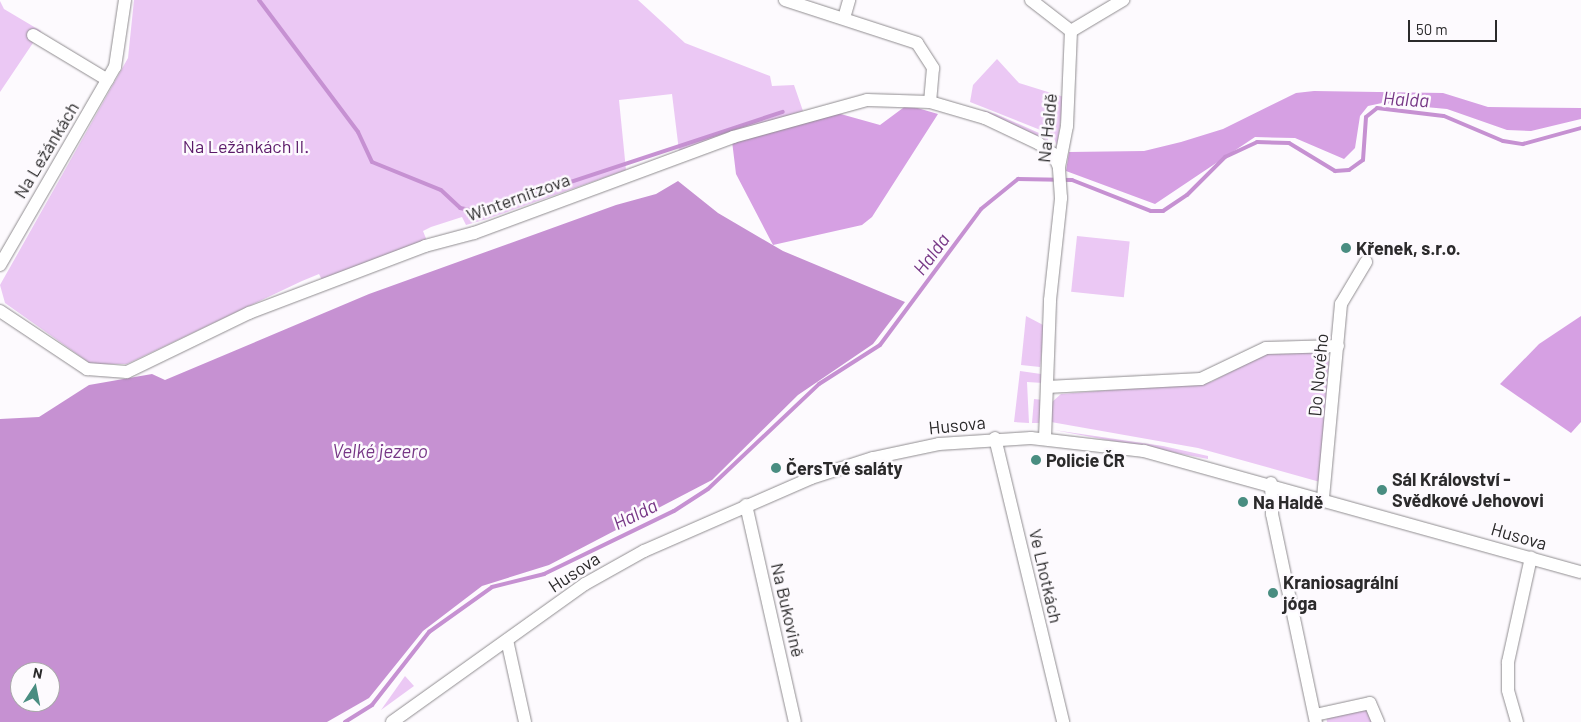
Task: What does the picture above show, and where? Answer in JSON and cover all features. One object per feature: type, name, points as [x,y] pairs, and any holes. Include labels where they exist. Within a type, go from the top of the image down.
[{"type":"street","name":"Na Ležánkách","points":[[0,265],[108,80],[120,53],[125,0]]},
{"type":"street","points":[[786,0],[844,18],[923,48],[933,68],[930,102]]},
{"type":"street","points":[[844,18],[849,0]]},
{"type":"street","points":[[1031,0],[1071,31],[1123,0]]},
{"type":"street","name":"Na Haldě","points":[[1045,438],[1050,300],[1061,192],[1059,167],[1067,126],[1071,31]]},
{"type":"street","points":[[33,35],[108,80]]},
{"type":"street","name":"Winternitzova","points":[[0,310],[86,369],[127,372],[249,313],[734,136],[867,100],[930,102],[1027,136],[1052,154],[1059,167]]},
{"type":"street","name":"Do Nového","points":[[1323,498],[1343,297],[1366,262]]},
{"type":"street","points":[[1047,387],[1201,379],[1266,348],[1338,346]]},
{"type":"street","name":"Husova","points":[[392,722],[610,569],[746,505],[880,456],[995,438],[1045,438],[1152,453],[1271,483],[1581,572]]},
{"type":"street","name":"Ve Lhotkách","points":[[995,438],[1063,722]]},
{"type":"street","points":[[1271,483],[1272,514],[1315,718],[1370,703],[1378,722]]},
{"type":"street","name":"Na Bukovině","points":[[746,505],[795,722]]},
{"type":"street","points":[[1517,722],[1508,690],[1508,662],[1531,557]]},
{"type":"street","points":[[507,640],[525,722]]},
{"type":"green space","name":"Na Ležánkách II.","points":[[134,0],[638,0],[685,43],[770,76],[772,86],[794,85],[803,111],[679,151],[672,94],[619,100],[626,170],[487,219],[466,225],[462,217],[431,227],[423,231],[427,241],[322,280],[319,274],[127,364],[91,364],[5,303],[0,285],[128,58]]},
{"type":"green space","points":[[0,1],[4,9],[41,31],[0,92]]},
{"type":"green space","points":[[997,59],[1019,83],[1064,97],[1057,146],[1053,135],[970,102],[973,85]]},
{"type":"green space","points":[[982,110],[996,114],[1048,137],[1048,141]]},
{"type":"green space","points":[[1077,236],[1130,242],[1124,297],[1071,292]]},
{"type":"green space","points":[[1026,316],[1045,326],[1040,367],[1021,365]]},
{"type":"green space","points":[[1322,351],[1329,362],[1320,482],[1198,448],[1051,422],[1052,402],[1061,394],[1211,382],[1264,354]]},
{"type":"green space","points":[[1020,371],[1041,374],[1043,383],[1027,382],[1029,423],[1014,422]]},
{"type":"green space","points":[[1034,399],[1043,400],[1039,423],[1032,423]]},
{"type":"green space","points":[[1054,430],[1163,446],[1208,456],[1208,459]]},
{"type":"green space","points":[[405,676],[414,686],[381,710]]},
{"type":"green space","points":[[1366,706],[1372,722],[1327,722],[1326,716]]},
{"type":"shaded area","points":[[1314,91],[1443,93],[1488,107],[1581,108],[1581,119],[1531,131],[1507,130],[1447,109],[1382,103],[1368,106],[1360,116],[1355,148],[1344,159],[1295,138],[1255,137],[1155,204],[1066,171],[1069,152],[1144,151],[1181,142],[1223,129],[1296,93]]},
{"type":"shaded area","points":[[907,105],[938,114],[872,217],[862,225],[773,245],[736,174],[732,141],[837,113],[880,125]]},
{"type":"shaded area","points":[[1581,316],[1581,422],[1571,433],[1500,384],[1539,344]]},
{"type":"water","name":"Velké jezero","points":[[678,181],[718,213],[783,251],[905,302],[873,344],[798,395],[712,480],[549,565],[482,586],[423,631],[369,698],[327,722],[0,722],[0,419],[39,417],[89,385],[152,374],[165,380],[369,294],[616,205],[656,194]]},
{"type":"waterway","points":[[259,0],[358,132],[372,162],[441,190],[460,208],[481,212]]},
{"type":"waterway","name":"Halda","points":[[345,722],[372,705],[429,632],[492,587],[544,574],[674,511],[708,489],[819,384],[880,345],[981,209],[1018,179],[1072,180],[1151,211],[1163,211],[1187,195],[1225,157],[1257,142],[1289,143],[1335,171],[1349,170],[1363,160],[1366,117],[1377,108],[1444,116],[1503,141],[1523,144],[1581,128]]},
{"type":"waterway","points":[[495,207],[783,112]]},
{"type":"place","name":"Křenek, s.r.o.","points":[[1346,248]]},
{"type":"place","name":"Policie ČR","points":[[1036,460]]},
{"type":"place","name":"ČersTvé saláty","points":[[776,468]]},
{"type":"place","name":"Sál Království - Svědkové Jehovovi","points":[[1382,490]]},
{"type":"place","name":"Na Haldě","points":[[1243,502]]},
{"type":"place","name":"Kraniosagrální jóga","points":[[1273,593]]}]
